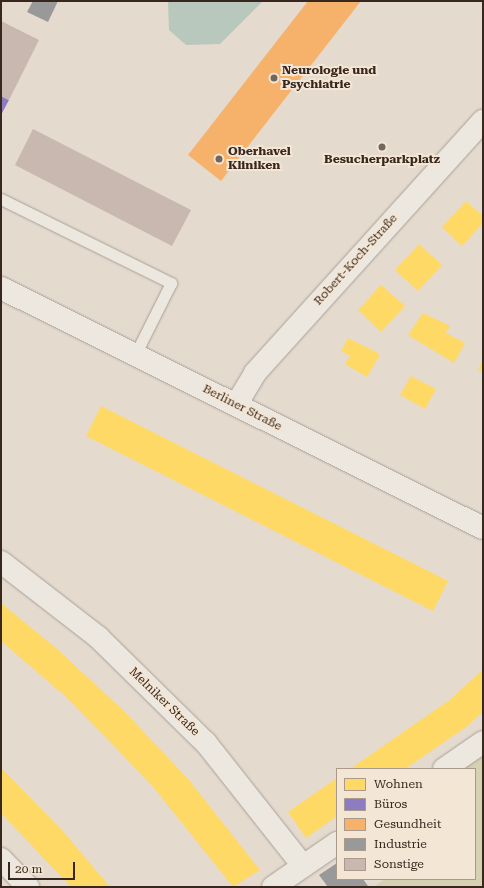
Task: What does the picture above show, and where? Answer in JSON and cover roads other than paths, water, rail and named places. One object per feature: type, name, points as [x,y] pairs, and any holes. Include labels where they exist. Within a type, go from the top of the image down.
[{"type":"street","name":"Robert-Koch-Straße","points":[[236,405],[255,373],[483,121]]},
{"type":"street","name":"Berliner Straße","points":[[1,288],[483,528]]},
{"type":"street","name":"Melniker Straße","points":[[1,562],[98,637],[206,743],[303,866]]},
{"type":"street","points":[[445,768],[483,742]]},
{"type":"street","points":[[273,887],[336,844]]},
{"type":"street","points":[[1,859],[28,887]]},
{"type":"lane","points":[[1,199],[171,283],[135,355]]},
{"type":"place","name":"Neurologie und Psychiatrie","points":[[274,78]]},
{"type":"place","name":"Besucherparkplatz","points":[[382,147]]},
{"type":"place","name":"Oberhavel Kliniken","points":[[219,159]]}]
